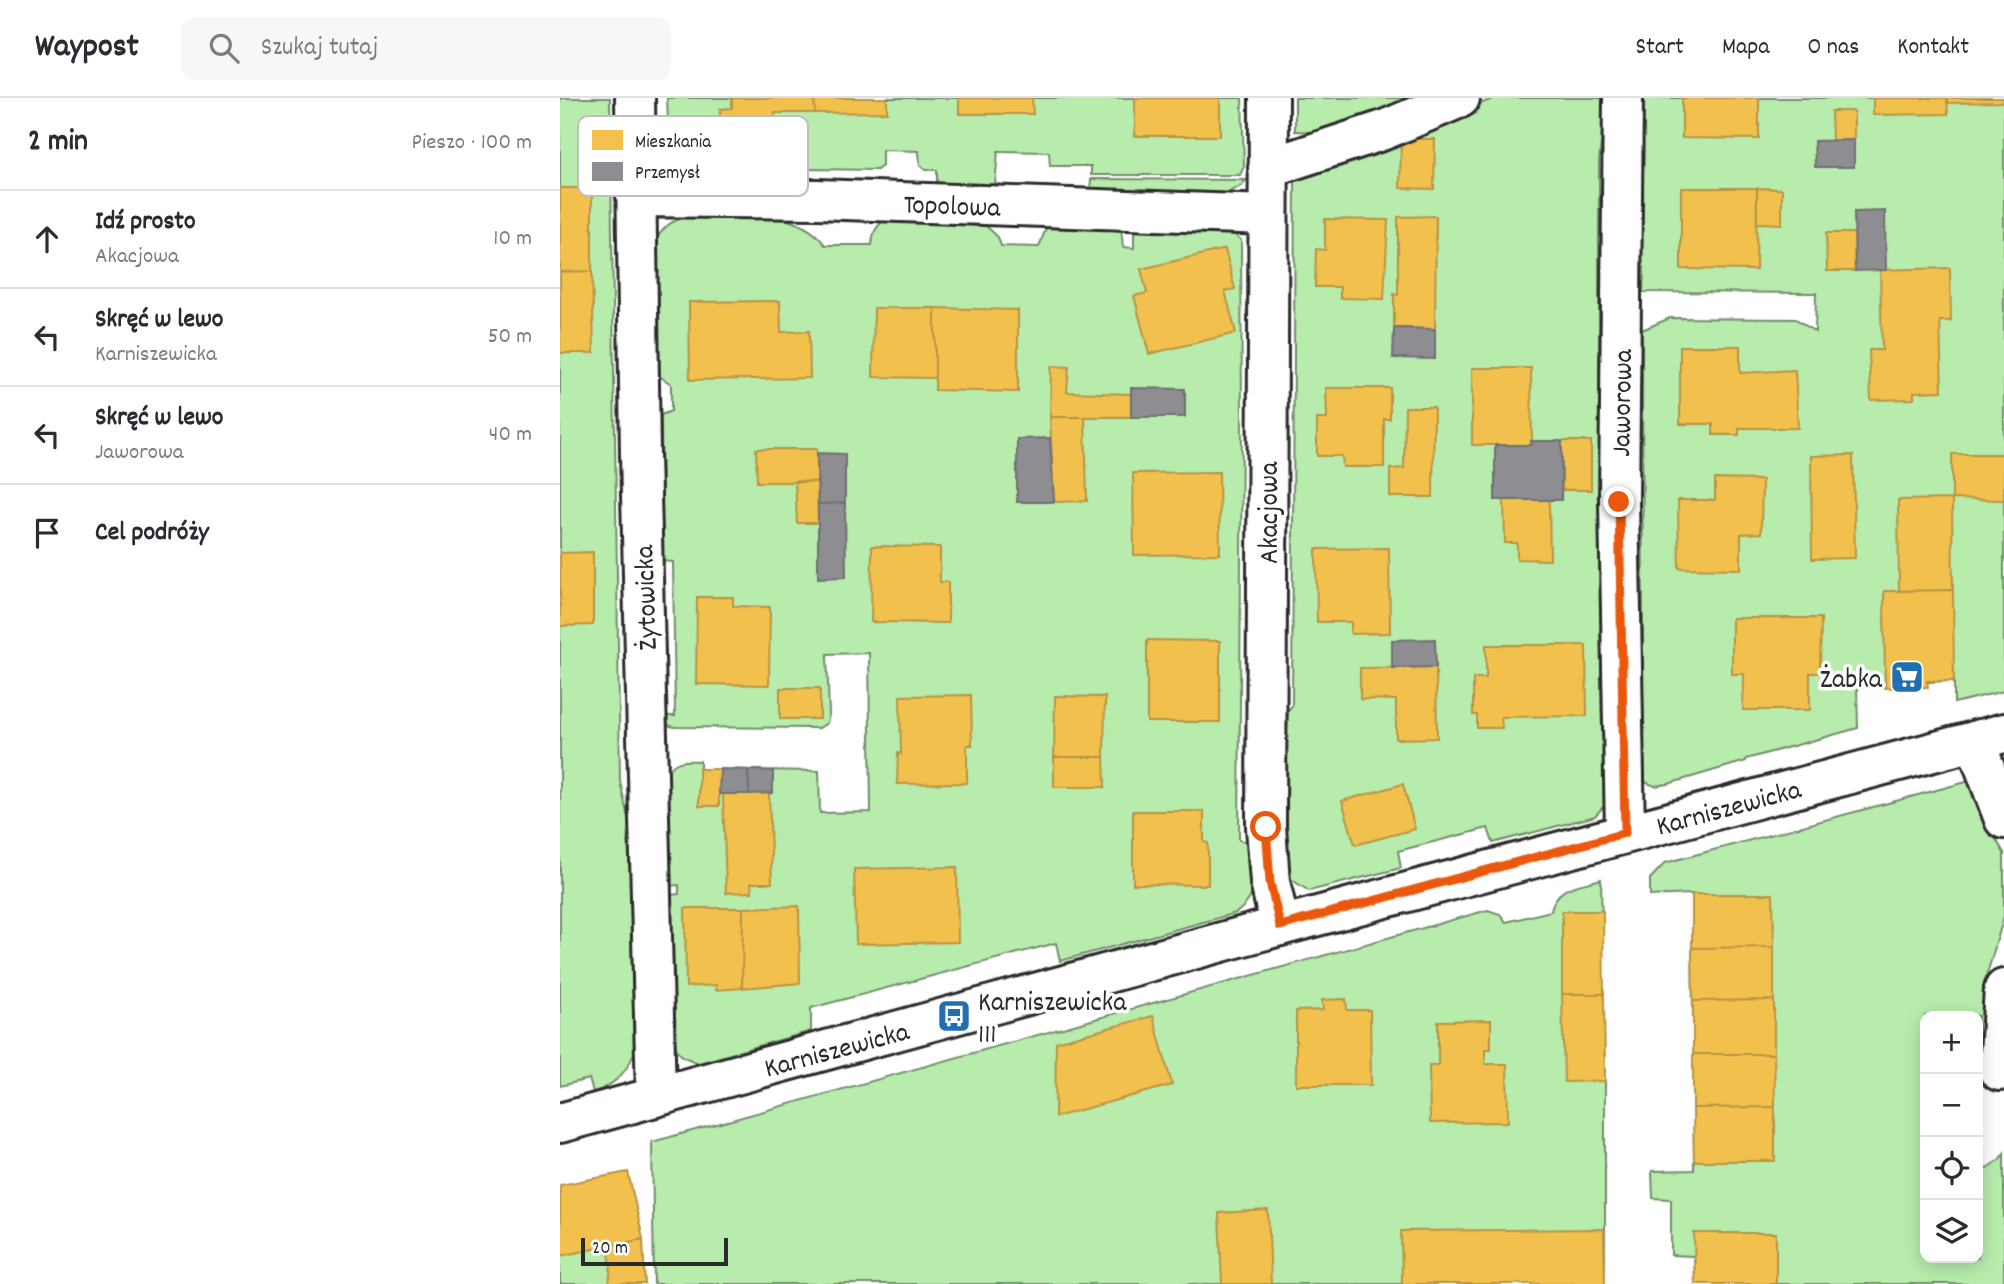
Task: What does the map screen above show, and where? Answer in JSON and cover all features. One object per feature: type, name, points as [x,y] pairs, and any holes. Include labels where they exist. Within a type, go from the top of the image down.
[{"type":"street","name":"Żytowicka","points":[[635,98],[635,116]]},
{"type":"street","name":"Akacjowa","points":[[1269,98],[1266,827],[1270,882],[1280,926]]},
{"type":"street","points":[[1268,168],[1384,130],[1460,98]]},
{"type":"street","name":"Jaworowa","points":[[1623,98],[1619,502],[1625,833]]},
{"type":"street","name":"Żytowicka","points":[[636,197],[656,1097]]},
{"type":"street","name":"Topolowa","points":[[636,197],[817,199],[1268,215]]},
{"type":"street","points":[[1992,736],[1984,768],[2004,819]]},
{"type":"street","name":"Karniszewicka","points":[[560,1123],[1280,926],[1992,736]]},
{"type":"street","points":[[1999,1071],[2004,989]]},
{"type":"green space","points":[[560,98],[610,98],[610,116],[578,116],[578,196],[611,196],[620,781],[629,823],[634,1053],[618,1078],[607,1086],[593,1092],[589,1079],[560,1086]]},
{"type":"green space","points":[[667,98],[1242,98],[1244,166],[1240,175],[1091,175],[1091,166],[1050,166],[1049,152],[998,151],[995,185],[937,183],[937,170],[926,170],[920,165],[919,151],[882,150],[882,166],[877,170],[809,169],[808,180],[808,116],[668,116]]},
{"type":"green space","points":[[1295,98],[1425,98],[1334,133],[1295,131]]},
{"type":"green space","points":[[1495,98],[1606,98],[1599,161],[1599,500],[1602,733],[1610,799],[1595,816],[1493,843],[1488,828],[1398,851],[1401,868],[1309,891],[1289,878],[1286,815],[1288,710],[1292,706],[1295,178]]},
{"type":"green space","points":[[1638,98],[2004,98],[2004,691],[1954,703],[1954,681],[1857,688],[1858,728],[1668,784],[1655,786],[1645,782],[1641,775],[1642,330],[1670,318],[1796,319],[1815,332],[1816,293],[1643,292],[1644,267],[1640,266]]},
{"type":"green space","points":[[1091,179],[1246,180],[1241,186],[1223,195],[1090,191]]},
{"type":"green space","points":[[746,215],[782,219],[799,224],[825,245],[872,245],[875,231],[884,220],[986,226],[998,237],[1001,246],[1039,247],[1047,225],[1121,226],[1123,247],[1134,248],[1134,228],[1231,232],[1241,240],[1239,840],[1248,842],[1255,880],[1250,897],[1236,913],[1060,961],[1056,943],[811,1008],[811,1031],[699,1063],[683,1056],[677,1050],[672,1034],[670,895],[679,894],[679,885],[669,886],[665,776],[668,771],[679,762],[700,761],[700,769],[819,771],[820,813],[871,812],[869,653],[827,654],[829,715],[827,723],[819,728],[676,727],[670,726],[663,716],[675,716],[673,562],[662,561],[661,415],[671,411],[671,384],[658,375],[653,247],[668,225],[693,216]]},
{"type":"green space","points":[[1970,781],[2004,853],[2004,916],[1983,988],[1983,1011],[1920,1011],[1920,1263],[1983,1263],[1983,1171],[1999,1160],[2004,1153],[2004,1284],[1695,1284],[1694,1256],[1671,1255],[1671,1199],[1653,1198],[1652,1171],[1694,1170],[1692,894],[1650,896],[1650,879],[1665,863]]},
{"type":"green space","points":[[1601,879],[1605,1284],[654,1284],[652,1142],[1488,910],[1500,914],[1506,922],[1551,911],[1563,891]]},
{"type":"green space","points":[[560,1208],[619,1230],[632,1284],[560,1284]]},
{"type":"building: Mieszkania","points":[[732,98],[814,98],[815,113],[720,116],[720,109],[732,108]]},
{"type":"building: Mieszkania","points":[[814,98],[887,98],[887,112],[815,113]]},
{"type":"building: Mieszkania","points":[[959,98],[1032,98],[1033,114],[959,114]]},
{"type":"building: Mieszkania","points":[[1135,98],[1220,98],[1220,136],[1135,136]]},
{"type":"building: Mieszkania","points":[[1682,98],[1759,98],[1759,139],[1682,138]]},
{"type":"building: Mieszkania","points":[[1873,98],[1947,98],[1948,114],[1873,115]]},
{"type":"building: Mieszkania","points":[[1947,98],[2004,98],[2004,102],[1947,103]]},
{"type":"building: Mieszkania","points":[[1831,111],[1854,111],[1854,140],[1832,140]]},
{"type":"building: Mieszkania","points":[[1401,139],[1435,139],[1434,189],[1400,188]]},
{"type":"building: Mieszkania","points":[[560,188],[578,188],[578,196],[592,196],[592,271],[560,272]]},
{"type":"building: Mieszkania","points":[[1681,188],[1757,188],[1756,270],[1681,269]]},
{"type":"building: Mieszkania","points":[[1757,188],[1782,189],[1782,224],[1757,223]]},
{"type":"building: Mieszkania","points":[[1436,216],[1435,329],[1394,328],[1394,294],[1398,295],[1398,217]]},
{"type":"building: Mieszkania","points":[[1325,219],[1388,220],[1384,299],[1340,298],[1340,287],[1315,287],[1316,249],[1325,250]]},
{"type":"building: Mieszkania","points":[[1826,233],[1854,233],[1855,271],[1827,271]]},
{"type":"building: Mieszkania","points":[[1225,249],[1235,289],[1225,291],[1236,333],[1149,354],[1134,296],[1147,293],[1141,269]]},
{"type":"building: Mieszkania","points":[[1950,268],[1951,321],[1940,321],[1942,391],[1914,392],[1914,399],[1871,400],[1869,350],[1882,350],[1880,270]]},
{"type":"building: Mieszkania","points":[[592,271],[594,353],[560,353],[560,272]]},
{"type":"building: Mieszkania","points":[[780,301],[781,332],[809,331],[810,378],[690,380],[689,302]]},
{"type":"building: Mieszkania","points":[[874,308],[935,308],[935,378],[873,377]]},
{"type":"building: Mieszkania","points":[[935,308],[1018,310],[1018,392],[935,390]]},
{"type":"building: Mieszkania","points":[[1680,346],[1740,346],[1740,373],[1795,370],[1798,428],[1739,428],[1739,435],[1713,435],[1713,424],[1680,424]]},
{"type":"building: Mieszkania","points":[[1051,366],[1069,367],[1067,392],[1131,394],[1131,417],[1050,417]]},
{"type":"building: Mieszkania","points":[[1472,368],[1531,368],[1532,445],[1472,445]]},
{"type":"building: Mieszkania","points":[[1326,388],[1390,388],[1390,419],[1384,419],[1384,467],[1343,467],[1342,456],[1317,456],[1317,419],[1327,419]]},
{"type":"building: Mieszkania","points":[[1405,407],[1434,407],[1433,497],[1390,497],[1390,469],[1404,468]]},
{"type":"building: Mieszkania","points":[[1050,417],[1085,417],[1087,501],[1054,502]]},
{"type":"building: Mieszkania","points":[[1562,441],[1591,441],[1591,490],[1562,490]]},
{"type":"building: Mieszkania","points":[[756,449],[817,449],[817,482],[757,482]]},
{"type":"building: Mieszkania","points":[[1952,454],[2004,454],[2004,500],[1952,499]]},
{"type":"building: Mieszkania","points":[[1853,455],[1855,558],[1812,559],[1811,456]]},
{"type":"building: Mieszkania","points":[[1219,472],[1220,554],[1134,555],[1133,473]]},
{"type":"building: Mieszkania","points":[[1715,479],[1762,480],[1761,533],[1741,534],[1741,569],[1679,568],[1678,500],[1715,500]]},
{"type":"building: Mieszkania","points":[[795,481],[817,482],[818,523],[797,523]]},
{"type":"building: Mieszkania","points":[[1952,499],[1953,590],[1899,591],[1898,500]]},
{"type":"building: Mieszkania","points":[[1504,500],[1549,500],[1550,560],[1517,559],[1517,543],[1505,543]]},
{"type":"building: Mieszkania","points":[[872,546],[940,547],[940,582],[948,582],[948,623],[871,622]]},
{"type":"building: Mieszkania","points":[[1389,548],[1390,633],[1351,634],[1351,622],[1317,622],[1316,549]]},
{"type":"building: Mieszkania","points":[[593,552],[593,625],[560,626],[560,553]]},
{"type":"building: Mieszkania","points":[[1953,590],[1954,681],[1927,681],[1928,687],[1885,688],[1884,591]]},
{"type":"building: Mieszkania","points":[[697,597],[733,597],[733,606],[770,607],[769,685],[696,684]]},
{"type":"building: Mieszkania","points":[[1732,618],[1821,618],[1820,673],[1810,673],[1810,710],[1743,710],[1744,674],[1732,674]]},
{"type":"building: Mieszkania","points":[[1147,640],[1220,641],[1220,722],[1147,722]]},
{"type":"building: Mieszkania","points":[[1486,645],[1586,645],[1587,716],[1501,717],[1502,728],[1477,728],[1477,715],[1473,715],[1473,678],[1486,678]]},
{"type":"building: Mieszkania","points":[[1436,667],[1437,738],[1396,739],[1396,700],[1360,699],[1360,668]]},
{"type":"building: Mieszkania","points":[[780,688],[820,688],[820,719],[780,719]]},
{"type":"building: Mieszkania","points":[[971,695],[972,745],[967,745],[967,783],[897,784],[898,753],[901,754],[900,696]]},
{"type":"building: Mieszkania","points":[[1055,696],[1105,697],[1104,757],[1054,757]]},
{"type":"building: Mieszkania","points":[[1054,757],[1104,757],[1105,787],[1054,787]]},
{"type":"building: Mieszkania","points":[[699,769],[720,769],[719,806],[699,806]]},
{"type":"building: Mieszkania","points":[[1403,784],[1415,829],[1355,845],[1342,801]]},
{"type":"building: Mieszkania","points":[[769,793],[772,883],[751,883],[752,892],[726,893],[723,794]]},
{"type":"building: Mieszkania","points":[[1133,811],[1204,811],[1204,842],[1208,843],[1208,885],[1133,884]]},
{"type":"building: Mieszkania","points":[[957,867],[958,942],[856,944],[854,869]]},
{"type":"building: Mieszkania","points":[[1692,894],[1773,894],[1774,947],[1692,948]]},
{"type":"building: Mieszkania","points":[[799,906],[800,983],[742,988],[743,908]]},
{"type":"building: Mieszkania","points":[[685,908],[743,908],[742,988],[716,990],[717,985],[686,987]]},
{"type":"building: Mieszkania","points":[[1562,911],[1603,911],[1604,994],[1562,994]]},
{"type":"building: Mieszkania","points":[[1774,947],[1774,1000],[1693,1001],[1692,948]]},
{"type":"building: Mieszkania","points":[[1562,994],[1604,994],[1605,1081],[1564,1082]]},
{"type":"building: Mieszkania","points":[[1346,999],[1347,1010],[1370,1010],[1371,1085],[1296,1085],[1296,1011],[1323,1010],[1322,1000]]},
{"type":"building: Mieszkania","points":[[1774,1000],[1774,1054],[1693,1054],[1693,1001]]},
{"type":"building: Mieszkania","points":[[1153,1016],[1172,1085],[1055,1117],[1056,1042]]},
{"type":"building: Mieszkania","points":[[1491,1020],[1491,1049],[1485,1049],[1485,1064],[1507,1064],[1508,1122],[1430,1123],[1429,1065],[1438,1065],[1438,1021]]},
{"type":"building: Mieszkania","points":[[1693,1054],[1774,1054],[1775,1107],[1693,1108]]},
{"type":"building: Mieszkania","points":[[1775,1107],[1775,1161],[1694,1161],[1693,1108]]},
{"type":"building: Mieszkania","points":[[628,1172],[643,1239],[560,1256],[560,1185]]},
{"type":"building: Mieszkania","points":[[1268,1210],[1271,1284],[1222,1284],[1219,1213]]},
{"type":"building: Mieszkania","points":[[1604,1229],[1605,1284],[1402,1284],[1401,1231]]},
{"type":"building: Mieszkania","points":[[1694,1233],[1776,1233],[1776,1284],[1695,1284]]},
{"type":"building: Mieszkania","points":[[643,1239],[645,1284],[609,1284],[611,1265],[608,1247]]},
{"type":"building: Przemysł","points":[[1854,140],[1854,167],[1815,167],[1814,141]]},
{"type":"building: Przemysł","points":[[1885,211],[1886,270],[1855,271],[1854,212]]},
{"type":"building: Przemysł","points":[[1394,328],[1435,329],[1435,359],[1393,358]]},
{"type":"building: Przemysł","points":[[1131,388],[1185,389],[1185,417],[1131,417]]},
{"type":"building: Przemysł","points":[[1050,438],[1054,502],[1017,502],[1017,439]]},
{"type":"building: Przemysł","points":[[1531,441],[1562,441],[1561,500],[1495,500],[1495,445],[1532,445]]},
{"type":"building: Przemysł","points":[[817,453],[845,454],[845,503],[818,504]]},
{"type":"building: Przemysł","points":[[845,503],[846,577],[818,578],[818,504]]},
{"type":"building: Przemysł","points":[[1435,639],[1436,667],[1392,668],[1392,640]]},
{"type":"building: Przemysł","points":[[720,769],[748,770],[749,794],[719,794]]},
{"type":"building: Przemysł","points":[[748,770],[773,771],[773,793],[749,794]]},
{"type":"place","name":"Żabka","points":[[1907,677]]},
{"type":"place","name":"Karniszewicka 111","points":[[954,1016]]},
{"type":"route","points":[[1266,827],[1270,882],[1280,926],[1625,833],[1619,502]]}]
